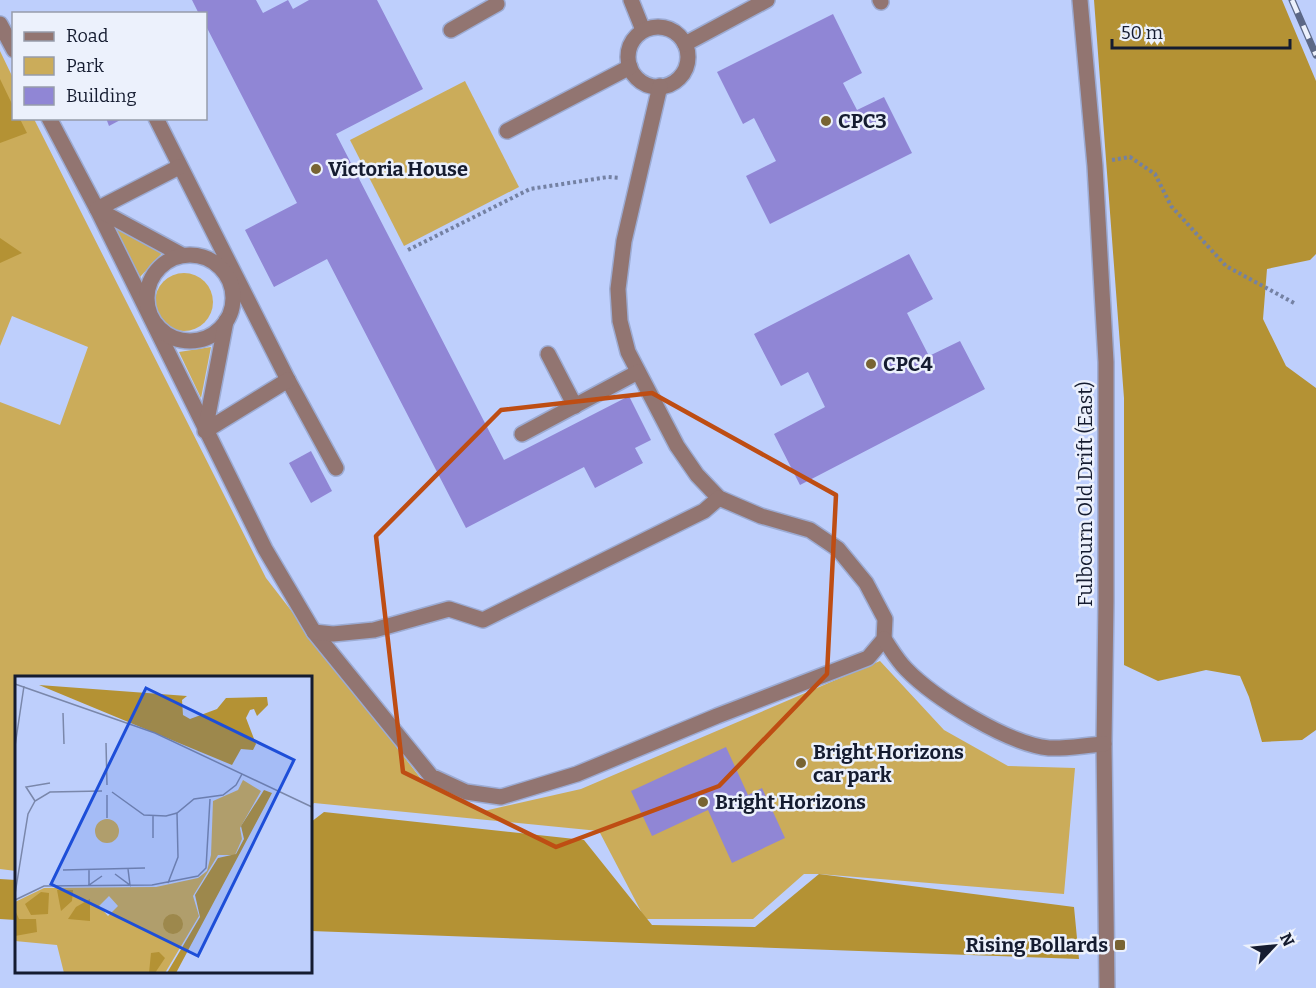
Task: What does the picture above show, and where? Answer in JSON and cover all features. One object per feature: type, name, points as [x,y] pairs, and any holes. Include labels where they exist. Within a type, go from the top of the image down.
[{"type":"street","points":[[631,0],[643,30]]},
{"type":"street","points":[[685,44],[767,0]]},
{"type":"street","name":"Fulbourn Old Drift (East)","points":[[1080,0],[1095,166],[1106,362],[1104,744],[1107,988]]},
{"type":"street","points":[[451,30],[497,4]]},
{"type":"street","points":[[0,24],[12,46]]},
{"type":"street","points":[[665,28],[675,33],[685,44],[687,61],[682,74],[671,83],[660,87],[645,84],[634,75],[630,68],[628,50],[633,39],[643,30],[665,28]]},
{"type":"street","points":[[507,131],[630,68]]},
{"type":"street","points":[[51,120],[265,549],[314,632],[431,776],[466,792],[501,798],[577,774],[717,716],[868,658],[884,639],[885,619],[866,584],[838,549],[810,530],[761,516],[719,498],[698,475],[677,446],[628,352],[620,321],[618,289],[624,241],[660,87]]},
{"type":"street","points":[[157,120],[288,380],[336,468]]},
{"type":"street","points":[[97,209],[179,167]]},
{"type":"street","points":[[97,209],[182,255]]},
{"type":"street","points":[[205,431],[226,321],[232,307],[232,290],[227,276],[213,260],[198,255],[182,255],[168,260],[153,274],[147,289],[148,309],[154,324],[178,339],[194,341],[216,332],[226,321]]},
{"type":"street","points":[[548,354],[575,406]]},
{"type":"street","points":[[522,434],[638,372]]},
{"type":"street","points":[[205,431],[288,380]]},
{"type":"street","points":[[314,632],[333,634],[374,630],[449,609],[483,620],[704,511],[719,498]]},
{"type":"street","points":[[884,639],[905,668],[938,696],[993,728],[1028,744],[1050,748],[1104,744]]},
{"type":"path","points":[[1095,166],[1107,161],[1130,157],[1155,174],[1171,206],[1226,266],[1294,303]]},
{"type":"path","points":[[408,250],[530,189],[608,177],[639,180]]},
{"type":"highlighted area","points":[[652,393],[836,495],[827,674],[719,786],[556,847],[403,772],[376,536],[501,410]]},
{"type":"green space","points":[[0,51],[12,76],[12,120],[35,120],[266,578],[425,784],[484,811],[581,789],[880,661],[944,730],[1008,766],[1075,768],[1064,894],[804,874],[753,919],[645,919],[599,831],[314,803],[312,805],[312,676],[15,676],[15,871],[0,869],[0,402],[60,425],[88,347],[12,316],[0,346]]},
{"type":"green space","points":[[465,81],[519,187],[404,246],[350,140]]},
{"type":"green space","points":[[115,228],[164,251],[140,277]]},
{"type":"green space","points":[[184,273],[195,275],[208,286],[213,302],[211,313],[200,326],[184,331],[173,329],[160,318],[155,302],[157,291],[168,278]]},
{"type":"green space","points":[[211,347],[201,398],[179,352]]},
{"type":"shaded area","points":[[1094,0],[1282,0],[1316,81],[1316,254],[1310,260],[1267,269],[1263,319],[1286,366],[1316,388],[1316,730],[1302,740],[1262,742],[1249,697],[1240,676],[1206,670],[1158,681],[1124,665],[1124,398]]},
{"type":"shaded area","points":[[0,79],[12,104],[12,120],[20,120],[27,133],[0,143]]},
{"type":"shaded area","points":[[0,238],[22,253],[0,263]]},
{"type":"shaded area","points":[[324,812],[584,840],[652,925],[755,927],[819,874],[1074,907],[1079,959],[312,931],[312,821]]},
{"type":"shaded area","points":[[0,879],[15,880],[15,920],[0,919]]},
{"type":"building","points":[[192,0],[256,0],[263,13],[288,0],[293,9],[309,0],[377,0],[423,89],[336,134],[504,460],[629,396],[651,440],[635,448],[643,463],[595,488],[584,467],[466,528],[327,259],[274,287],[245,230],[297,203],[207,28],[207,12],[198,12]]},
{"type":"building","name":"CPC3","points":[[833,14],[862,73],[843,83],[857,110],[884,97],[912,153],[770,224],[746,176],[776,161],[754,118],[743,124],[717,72]]},
{"type":"building","points":[[107,120],[120,120],[109,126]]},
{"type":"building","name":"CPC4","points":[[909,254],[933,299],[907,313],[929,356],[960,341],[985,389],[800,485],[774,434],[825,407],[808,372],[781,386],[754,334]]},
{"type":"building","points":[[311,451],[332,491],[311,503],[289,463]]},
{"type":"building","name":"Bright Horizons","points":[[726,747],[748,795],[762,788],[785,838],[732,863],[708,810],[652,836],[631,791]]},
{"type":"railway","points":[[1292,0],[1316,55]]},
{"type":"place","name":"CPC3","points":[[826,121]]},
{"type":"place","name":"Victoria House","points":[[316,169]]},
{"type":"place","name":"CPC4","points":[[871,364]]},
{"type":"place","name":"Bright Horizons car park","points":[[801,763]]},
{"type":"place","name":"Bright Horizons","points":[[703,802]]},
{"type":"place","name":"Rising Bollards","points":[[1120,945]]}]
